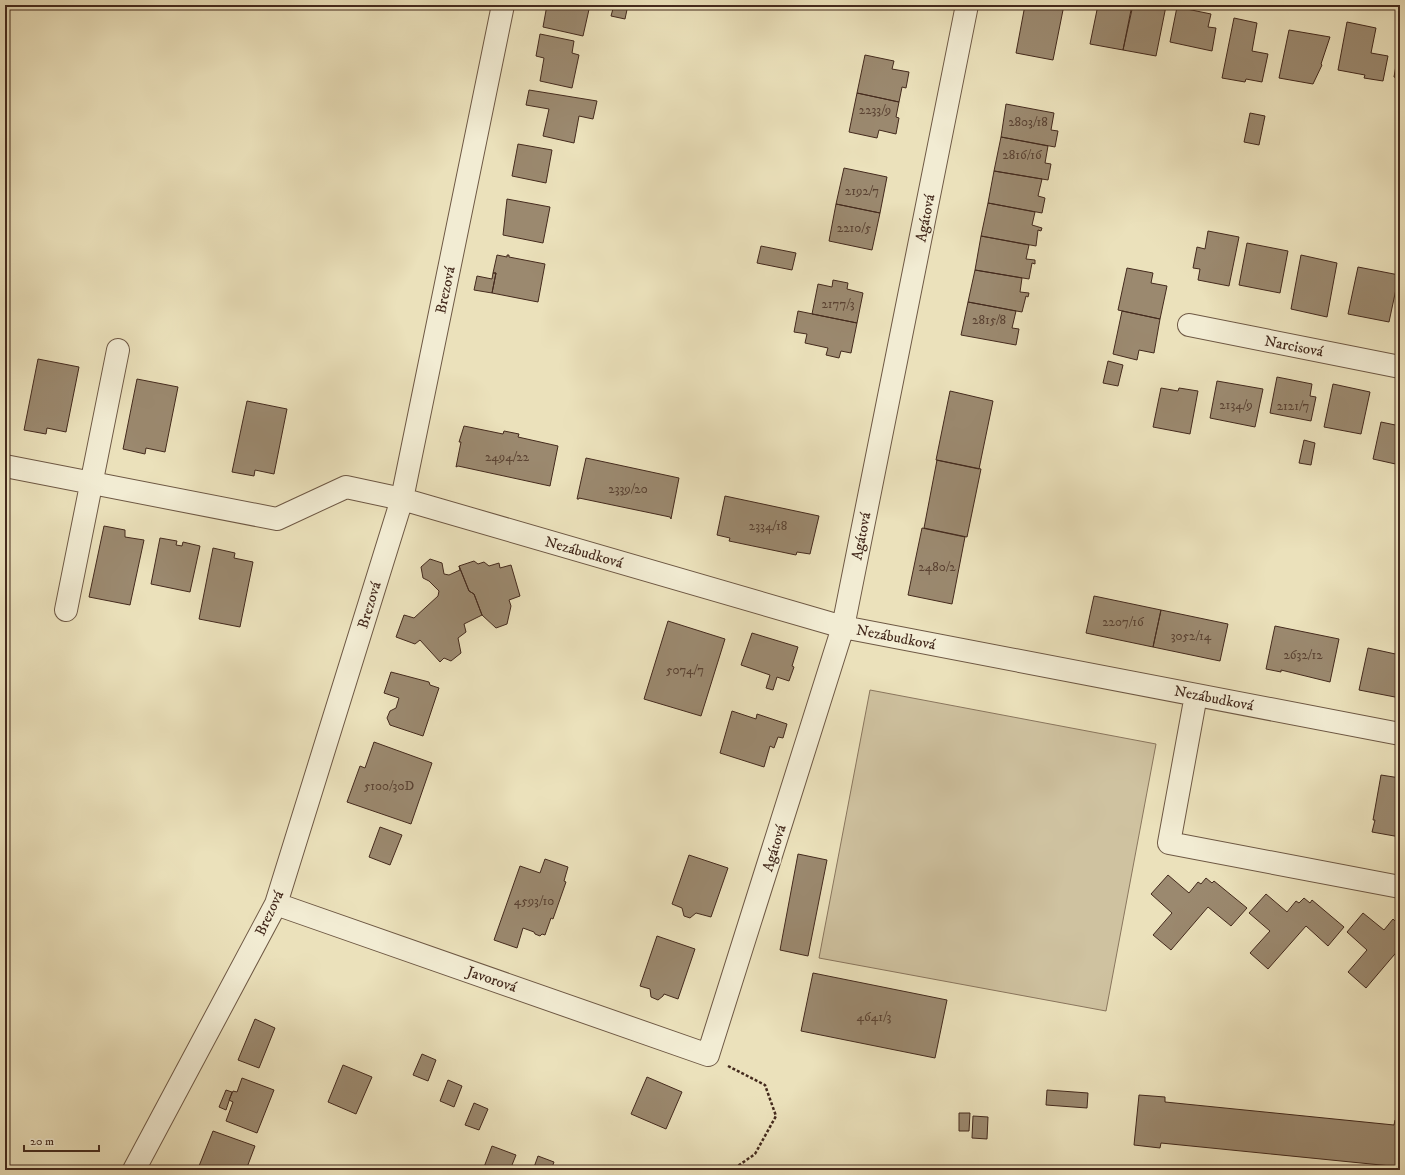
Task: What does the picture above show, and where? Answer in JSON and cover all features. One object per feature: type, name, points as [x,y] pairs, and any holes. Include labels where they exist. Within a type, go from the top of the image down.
[{"type":"street","name":"Brezová","points":[[134,1170],[276,904],[402,499],[503,5]]},
{"type":"street","name":"Agátová","points":[[708,1055],[843,627],[967,5]]},
{"type":"street","name":"Narcisová","points":[[1189,325],[1400,367]]},
{"type":"street","points":[[66,610],[118,350]]},
{"type":"street","name":"Nezábudková","points":[[5,466],[277,519],[346,487],[402,499],[843,627],[1400,734]]},
{"type":"street","points":[[1196,695],[1169,843],[1400,887]]},
{"type":"street","name":"Javorová","points":[[276,904],[708,1055]]},
{"type":"path","points":[[708,1055],[764,1085],[776,1116],[755,1154],[732,1170]]},
{"type":"shaded area","points":[[870,690],[1156,744],[1106,1011],[819,958]]},
{"type":"building","points":[[547,5],[590,5],[583,36],[543,27]]},
{"type":"building","points":[[614,5],[628,5],[625,19],[611,16]]},
{"type":"building","points":[[1025,5],[1064,5],[1053,60],[1016,53]]},
{"type":"building","points":[[1098,5],[1132,5],[1123,50],[1090,44]]},
{"type":"building","points":[[1133,5],[1166,6],[1156,56],[1123,50]]},
{"type":"building","points":[[1177,7],[1211,14],[1208,27],[1216,28],[1212,51],[1170,42]]},
{"type":"building","points":[[1234,18],[1257,23],[1252,51],[1268,54],[1262,82],[1246,79],[1245,82],[1222,78]]},
{"type":"building","points":[[1347,22],[1376,28],[1371,53],[1388,56],[1383,81],[1364,78],[1365,75],[1338,70]]},
{"type":"building","points":[[1289,30],[1330,37],[1321,64],[1322,65],[1313,84],[1279,78]]},
{"type":"building","points":[[540,34],[574,41],[572,53],[579,55],[572,88],[540,81],[544,58],[536,56]]},
{"type":"building","points":[[1400,42],[1400,79],[1394,77]]},
{"type":"building","points":[[865,55],[894,61],[892,69],[909,72],[906,88],[902,87],[899,102],[857,93]]},
{"type":"building","points":[[529,90],[597,101],[593,119],[579,116],[574,143],[543,136],[549,109],[526,105]]},
{"type":"building","points":[[857,93],[899,102],[896,117],[899,118],[896,134],[879,130],[877,138],[849,132]]},
{"type":"building","points":[[1006,104],[1054,113],[1051,130],[1058,131],[1055,147],[1001,137]]},
{"type":"building","points":[[1250,113],[1265,116],[1259,145],[1244,142]]},
{"type":"building","points":[[1001,137],[1048,146],[1045,163],[1051,164],[1048,180],[994,171]]},
{"type":"building","points":[[518,144],[552,150],[546,183],[512,176]]},
{"type":"building","points":[[844,168],[887,177],[880,213],[836,204]]},
{"type":"building","points":[[994,171],[1042,179],[1038,196],[1045,198],[1042,213],[988,203]]},
{"type":"building","points":[[507,199],[550,207],[543,243],[503,235]]},
{"type":"building","points":[[988,203],[1035,212],[1032,225],[1042,228],[1041,231],[1038,230],[1036,246],[981,236]]},
{"type":"building","points":[[836,204],[880,213],[872,250],[829,241]]},
{"type":"building","points":[[1208,231],[1239,237],[1229,286],[1198,280],[1200,269],[1193,268],[1197,247],[1205,249]]},
{"type":"building","points":[[981,236],[1029,245],[1026,259],[1035,260],[1035,264],[1032,263],[1029,279],[975,270]]},
{"type":"building","points":[[1247,243],[1288,251],[1280,293],[1239,285]]},
{"type":"building","points":[[761,246],[796,253],[792,270],[757,263]]},
{"type":"building","points":[[497,255],[507,257],[507,255],[509,255],[509,257],[545,264],[538,302],[492,293],[496,273],[493,273]]},
{"type":"building","points":[[1301,255],[1337,263],[1327,317],[1291,309]]},
{"type":"building","points":[[1358,267],[1399,275],[1389,322],[1348,314]]},
{"type":"building","points":[[1127,268],[1153,273],[1151,283],[1167,286],[1160,319],[1118,310]]},
{"type":"building","points":[[975,270],[1022,278],[1020,292],[1029,293],[1028,297],[1026,296],[1022,312],[968,302]]},
{"type":"building","points":[[493,273],[496,273],[492,293],[474,290],[477,276],[492,279]]},
{"type":"building","points":[[833,280],[848,283],[847,289],[863,293],[857,323],[812,314],[818,284],[832,287]]},
{"type":"building","points":[[968,302],[1016,311],[1012,328],[1019,329],[1016,345],[961,335]]},
{"type":"building","points":[[798,311],[857,323],[851,353],[841,351],[839,358],[826,355],[828,348],[805,343],[807,334],[794,332]]},
{"type":"building","points":[[1122,311],[1160,319],[1154,353],[1139,350],[1137,360],[1113,354]]},
{"type":"building","points":[[38,359],[79,367],[66,432],[47,428],[46,434],[24,430]]},
{"type":"building","points":[[1108,361],[1123,365],[1118,386],[1103,383]]},
{"type":"building","points":[[1277,377],[1312,384],[1310,396],[1316,397],[1311,421],[1270,413]]},
{"type":"building","points":[[137,379],[178,387],[165,452],[146,448],[145,454],[123,449]]},
{"type":"building","points":[[1217,381],[1263,389],[1255,427],[1210,418]]},
{"type":"building","points":[[1333,384],[1370,392],[1361,434],[1324,427]]},
{"type":"building","points":[[1161,388],[1178,391],[1179,388],[1198,391],[1190,434],[1153,427]]},
{"type":"building","points":[[950,391],[993,401],[979,469],[936,460]]},
{"type":"building","points":[[247,401],[287,409],[274,474],[255,470],[254,476],[232,472]]},
{"type":"building","points":[[1381,422],[1400,426],[1400,465],[1373,459]]},
{"type":"building","points":[[464,426],[503,434],[504,431],[519,434],[518,437],[558,446],[550,486],[458,466],[456,467],[461,442],[459,442]]},
{"type":"building","points":[[1304,440],[1315,443],[1311,465],[1299,463]]},
{"type":"building","points":[[586,458],[679,478],[671,519],[670,517],[579,498],[577,499]]},
{"type":"building","points":[[937,460],[981,469],[967,537],[924,528]]},
{"type":"building","points":[[725,496],[819,516],[810,554],[797,552],[796,555],[729,541],[730,538],[717,535]]},
{"type":"building","points":[[104,526],[125,530],[125,537],[144,540],[130,605],[89,597]]},
{"type":"building","points":[[922,528],[965,537],[952,604],[908,595]]},
{"type":"building","points":[[160,538],[177,541],[176,545],[182,546],[183,542],[200,546],[190,592],[151,584]]},
{"type":"building","points":[[213,548],[235,553],[234,558],[253,562],[240,627],[199,619]]},
{"type":"building","points":[[430,559],[442,563],[444,574],[449,575],[460,570],[459,566],[469,591],[474,594],[482,615],[464,624],[466,632],[458,638],[461,653],[451,661],[444,658],[440,662],[420,640],[415,644],[396,637],[404,615],[414,618],[438,596],[439,591],[429,581],[423,578],[421,567]]},
{"type":"building","points":[[474,561],[478,564],[484,562],[489,566],[499,563],[500,568],[511,565],[520,596],[509,600],[511,606],[507,624],[496,628],[482,615],[474,594],[469,591],[459,566]]},
{"type":"building","points":[[1094,596],[1161,610],[1153,647],[1086,633]]},
{"type":"building","points":[[1161,610],[1228,624],[1220,661],[1153,647]]},
{"type":"building","points":[[668,621],[725,639],[701,716],[644,699]]},
{"type":"building","points":[[1275,626],[1339,639],[1330,682],[1281,670],[1281,672],[1266,669]]},
{"type":"building","points":[[752,633],[798,647],[792,666],[794,667],[789,681],[777,677],[773,690],[766,688],[770,675],[741,665]]},
{"type":"building","points":[[1368,648],[1400,655],[1400,698],[1359,690]]},
{"type":"building","points":[[391,672],[429,682],[430,685],[439,688],[423,736],[390,725],[387,718],[390,711],[396,708],[399,698],[384,693]]},
{"type":"building","points":[[732,711],[756,719],[757,714],[787,724],[783,738],[778,737],[774,748],[770,746],[764,767],[720,753]]},
{"type":"building","points":[[374,742],[432,763],[411,824],[347,802],[360,766],[365,768]]},
{"type":"building","points":[[1381,775],[1400,778],[1400,837],[1372,832]]},
{"type":"building","points":[[380,827],[402,835],[390,865],[369,857]]},
{"type":"building","points":[[798,854],[827,860],[808,956],[780,950]]},
{"type":"building","points":[[689,855],[728,868],[711,917],[696,913],[690,918],[684,916],[682,908],[672,904]]},
{"type":"building","points":[[545,859],[568,867],[564,881],[566,882],[553,919],[551,918],[545,935],[542,934],[540,936],[523,928],[517,948],[494,940],[520,866],[540,873]]},
{"type":"building","points":[[1168,875],[1189,893],[1198,882],[1201,884],[1206,878],[1212,883],[1214,881],[1247,908],[1231,926],[1208,907],[1171,950],[1153,935],[1172,913],[1151,894]]},
{"type":"building","points":[[1266,894],[1287,912],[1296,901],[1299,903],[1304,898],[1310,903],[1312,900],[1344,927],[1328,946],[1306,926],[1268,969],[1250,953],[1270,931],[1249,913]]},
{"type":"building","points":[[1363,913],[1384,930],[1393,919],[1396,922],[1400,918],[1400,948],[1366,988],[1348,972],[1367,950],[1347,932]]},
{"type":"building","points":[[657,936],[695,949],[678,999],[664,994],[658,1000],[651,997],[650,989],[640,986]]},
{"type":"building","points":[[813,973],[947,1000],[935,1058],[801,1031]]},
{"type":"building","points":[[255,1019],[275,1028],[259,1068],[238,1060]]},
{"type":"building","points":[[422,1054],[436,1060],[428,1081],[413,1075]]},
{"type":"building","points":[[343,1065],[372,1077],[356,1114],[328,1102]]},
{"type":"building","points":[[647,1077],[682,1092],[666,1129],[631,1114]]},
{"type":"building","points":[[242,1078],[274,1090],[257,1133],[226,1121],[233,1102],[229,1100],[233,1091],[237,1092]]},
{"type":"building","points":[[448,1080],[462,1086],[454,1107],[440,1101]]},
{"type":"building","points":[[226,1090],[232,1092],[226,1110],[219,1107]]},
{"type":"building","points":[[1047,1090],[1088,1093],[1087,1108],[1046,1105]]},
{"type":"building","points":[[1139,1095],[1165,1097],[1165,1102],[1394,1125],[1395,1120],[1400,1121],[1400,1170],[1390,1170],[1391,1166],[1161,1143],[1160,1148],[1134,1145]]},
{"type":"building","points":[[474,1103],[488,1109],[479,1130],[465,1125]]},
{"type":"building","points":[[959,1113],[970,1113],[969,1131],[959,1131]]},
{"type":"building","points":[[973,1116],[988,1117],[987,1139],[972,1138]]},
{"type":"building","points":[[213,1131],[255,1146],[246,1170],[211,1170],[199,1166]]},
{"type":"building","points":[[492,1146],[516,1155],[510,1170],[500,1168],[499,1170],[493,1170],[484,1167]]},
{"type":"building","points":[[538,1156],[554,1162],[551,1170],[533,1170]]}]
